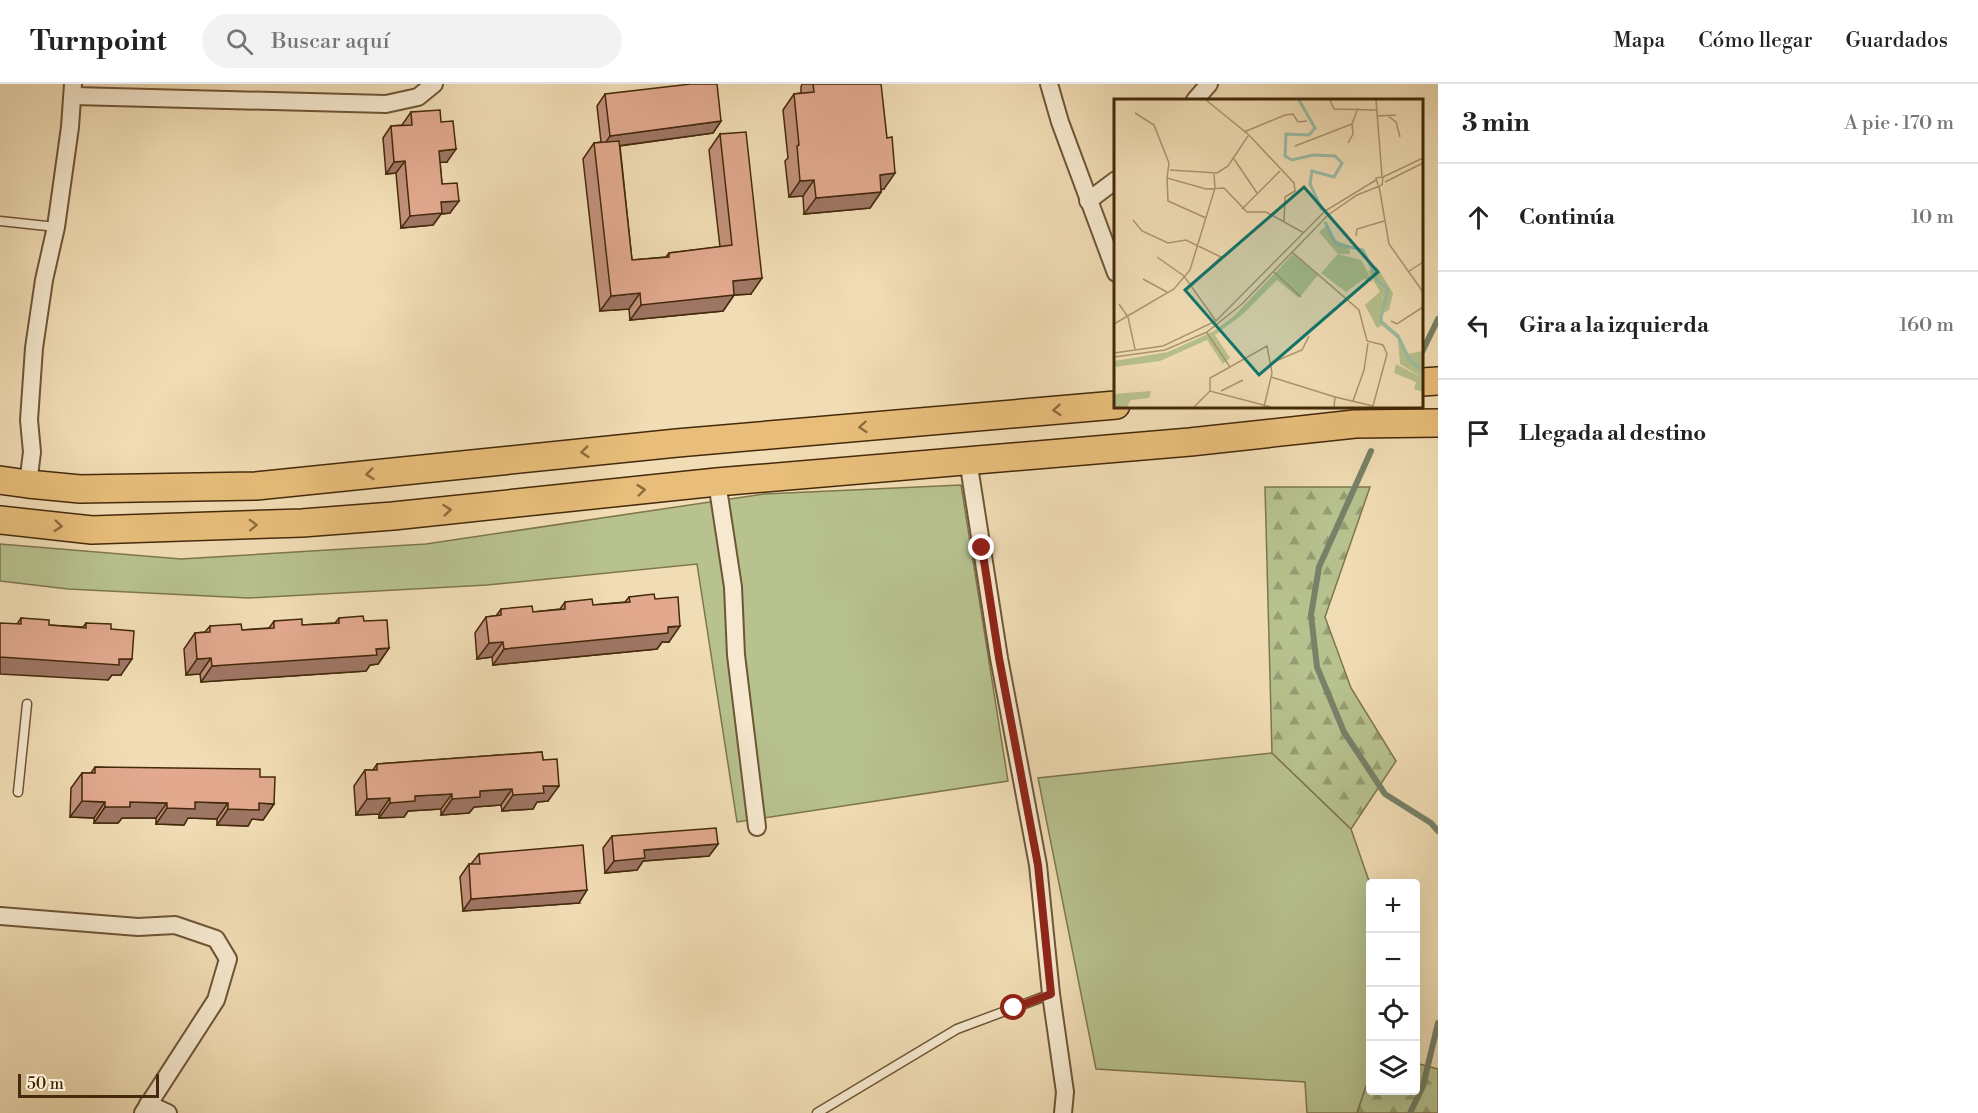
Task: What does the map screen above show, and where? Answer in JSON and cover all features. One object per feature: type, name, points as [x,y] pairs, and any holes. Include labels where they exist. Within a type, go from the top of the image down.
[{"type":"highway","points":[[1423,382],[1438,381]]},
{"type":"highway","points":[[0,480],[80,489],[256,486],[677,443],[1114,405]]},
{"type":"highway","points":[[0,520],[92,530],[302,523],[393,516],[717,482],[1190,442],[1355,424],[1438,423]]},
{"type":"street","points":[[28,484],[32,452],[29,420],[34,348],[44,280],[56,227],[73,90],[386,104],[418,97],[434,84]]},
{"type":"street","points":[[1050,84],[1060,122],[1114,268]]},
{"type":"street","points":[[1196,99],[1209,84]]},
{"type":"street","points":[[1088,201],[1114,182]]},
{"type":"street","points":[[968,460],[999,658],[1038,865],[1051,994],[1065,1092],[1063,1113]]},
{"type":"street","points":[[717,482],[733,587],[736,655],[757,827]]},
{"type":"street","points":[[0,916],[138,927],[175,925],[216,939],[228,959],[216,1000],[146,1108],[168,1113]]},
{"type":"lane","points":[[0,221],[56,227]]},
{"type":"lane","points":[[18,792],[27,704]]},
{"type":"lane","points":[[817,1113],[957,1029],[1051,994]]},
{"type":"green space","points":[[961,485],[1008,781],[737,822],[697,564],[487,585],[248,598],[68,589],[0,581],[0,544],[181,559],[426,544],[764,494]]},
{"type":"green space","points":[[1265,487],[1370,487],[1325,617],[1351,688],[1396,761],[1351,829],[1272,753]]},
{"type":"green space","points":[[1272,753],[1351,829],[1368,879],[1366,879],[1366,1087],[1357,1113],[1307,1113],[1305,1082],[1096,1069],[1038,778]]},
{"type":"green space","points":[[1420,1064],[1438,1069],[1438,1113],[1357,1113],[1366,1087],[1366,1095],[1420,1095]]},
{"type":"building","points":[[691,84],[717,84],[721,121],[610,136],[605,94]]},
{"type":"building","points":[[813,84],[881,84],[887,138],[892,137],[895,173],[880,175],[881,192],[816,198],[814,180],[800,181],[794,94],[814,92]]},
{"type":"building","points":[[440,110],[441,122],[453,121],[456,149],[439,151],[442,184],[457,183],[459,201],[441,202],[442,213],[410,216],[405,161],[394,162],[391,126],[412,125],[411,112]]},
{"type":"building","points":[[746,132],[762,278],[733,281],[734,295],[641,305],[640,293],[611,296],[594,143],[619,141],[632,260],[669,257],[669,253],[732,245],[720,134]]},
{"type":"building","points":[[654,594],[655,599],[678,597],[680,626],[668,627],[668,633],[504,649],[503,642],[489,643],[486,617],[501,615],[501,609],[532,606],[533,612],[565,609],[565,602],[592,599],[593,605],[630,602],[629,597]]},
{"type":"building","points":[[363,616],[364,621],[387,620],[389,648],[376,649],[377,655],[212,666],[211,658],[197,659],[195,633],[210,632],[210,626],[241,624],[242,630],[274,628],[274,621],[302,619],[302,625],[339,623],[339,618]]},
{"type":"building","points":[[21,618],[49,620],[49,625],[86,628],[86,623],[111,624],[111,629],[134,631],[132,659],[119,659],[119,665],[0,657],[0,623],[21,624]]},
{"type":"building","points":[[542,752],[543,760],[557,759],[559,786],[543,786],[544,793],[513,795],[512,789],[480,791],[480,797],[452,799],[452,794],[415,796],[415,801],[390,803],[390,798],[367,799],[365,770],[377,770],[377,764]]},
{"type":"building","points":[[95,767],[260,769],[260,777],[275,777],[274,804],[259,803],[259,810],[228,809],[228,803],[195,802],[195,809],[167,808],[167,803],[130,802],[130,807],[105,807],[105,802],[82,801],[82,773],[95,773]]},
{"type":"building","points":[[716,828],[718,844],[644,850],[645,858],[614,861],[612,836]]},
{"type":"building","points":[[583,845],[587,890],[471,899],[469,864],[480,864],[479,854]]},
{"type":"waterway","points":[[1423,350],[1438,319]]},
{"type":"waterway","points":[[1371,451],[1319,567],[1311,615],[1317,667],[1344,732],[1385,794],[1431,823],[1438,831]]},
{"type":"waterway","points":[[1410,1113],[1423,1086],[1438,1023]]},
{"type":"route","points":[[982,548],[999,658],[1038,865],[1051,994],[1014,1008]]}]
